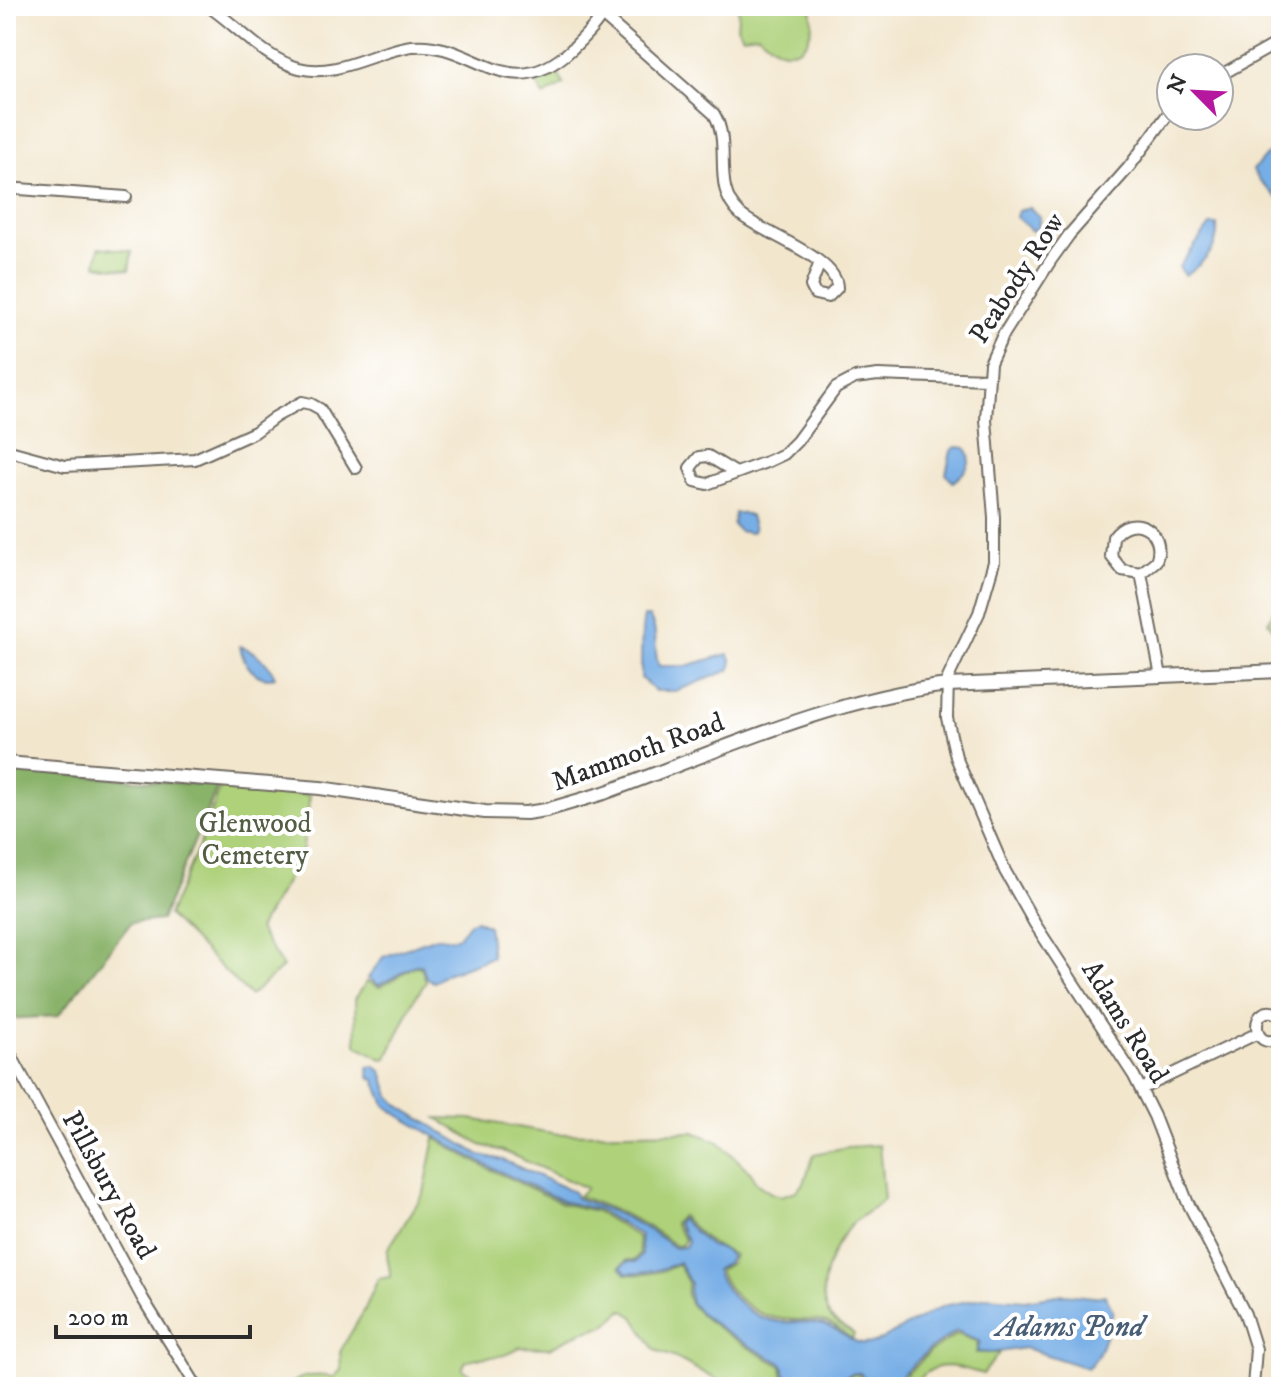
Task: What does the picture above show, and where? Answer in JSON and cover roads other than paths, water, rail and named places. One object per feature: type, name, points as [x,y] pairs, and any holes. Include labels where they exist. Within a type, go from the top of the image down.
[{"type":"main road","name":"Mammoth Road","points":[[6,763],[320,788],[469,812],[526,813],[600,794],[801,720],[901,693],[947,685],[1281,671]]},
{"type":"street","points":[[208,6],[278,59],[300,68],[318,70],[409,47],[430,46],[487,68],[510,73],[544,67],[563,56],[604,10],[717,118],[724,185],[728,199],[738,212],[820,262]]},
{"type":"street","points":[[1235,67],[1281,41]]},
{"type":"street","name":"Peabody Row","points":[[947,685],[979,613],[994,562],[995,532],[986,420],[987,379],[991,360],[1002,337],[1051,260],[1155,132]]},
{"type":"street","points":[[6,188],[126,197]]},
{"type":"street","points":[[736,473],[784,454],[831,393],[855,378],[878,375],[987,379]]},
{"type":"street","points":[[6,450],[65,466],[195,459],[255,432],[302,402],[320,409],[356,468]]},
{"type":"street","points":[[1127,525],[1146,527],[1159,542],[1156,561],[1141,573],[1122,570],[1111,556],[1113,537],[1127,525]]},
{"type":"street","points":[[1141,573],[1161,676]]},
{"type":"street","name":"Adams Road","points":[[947,685],[951,742],[1005,871],[1035,924],[1141,1089],[1187,1201],[1251,1328],[1257,1356],[1253,1387]]},
{"type":"street","points":[[1281,1016],[1272,1012],[1262,1015],[1257,1023],[1258,1033],[1269,1041],[1281,1037]]},
{"type":"street","points":[[1141,1089],[1258,1033]]},
{"type":"street","name":"Pillsbury Road","points":[[6,1046],[143,1299],[197,1387]]},
{"type":"water","points":[[1281,148],[1281,202],[1253,170],[1266,155]]},
{"type":"water","points":[[1029,207],[1040,217],[1038,227],[1032,231],[1016,217],[1018,211]]},
{"type":"water","points":[[1210,225],[1217,225],[1213,248],[1198,266],[1185,275],[1179,267]]},
{"type":"water","points":[[956,447],[966,448],[969,463],[953,482],[946,474],[951,451]]},
{"type":"water","points":[[735,513],[750,516],[754,530],[750,533],[739,531],[733,525]]},
{"type":"water","points":[[644,617],[649,617],[654,629],[659,666],[686,666],[728,654],[732,661],[730,670],[676,691],[655,691],[641,678]]},
{"type":"water","points":[[240,646],[261,658],[275,677],[262,677],[251,670]]},
{"type":"water","points":[[476,920],[488,926],[492,957],[446,974],[434,982],[426,978],[422,965],[415,965],[379,985],[368,978],[383,957],[436,937],[451,939],[459,936],[470,922]]},
{"type":"water","name":"Adams Pond","points":[[375,1066],[382,1072],[390,1096],[401,1107],[480,1155],[503,1160],[574,1192],[576,1198],[640,1225],[674,1248],[685,1247],[688,1241],[677,1223],[681,1219],[710,1246],[722,1249],[731,1256],[716,1270],[720,1279],[741,1305],[760,1317],[824,1325],[856,1342],[868,1344],[943,1306],[988,1297],[1025,1300],[1064,1294],[1105,1295],[1113,1311],[1103,1342],[1087,1368],[1025,1348],[977,1352],[980,1342],[957,1331],[930,1349],[889,1387],[873,1383],[860,1373],[850,1374],[821,1388],[796,1383],[785,1375],[783,1364],[733,1336],[697,1309],[690,1300],[690,1283],[679,1262],[653,1271],[626,1273],[621,1267],[627,1262],[636,1262],[642,1255],[640,1235],[597,1209],[565,1202],[484,1164],[400,1116],[385,1105],[375,1080],[369,1077],[368,1067]]},
{"type":"park label","name":"Glenwood Cemetery","points":[[255,839]]}]
